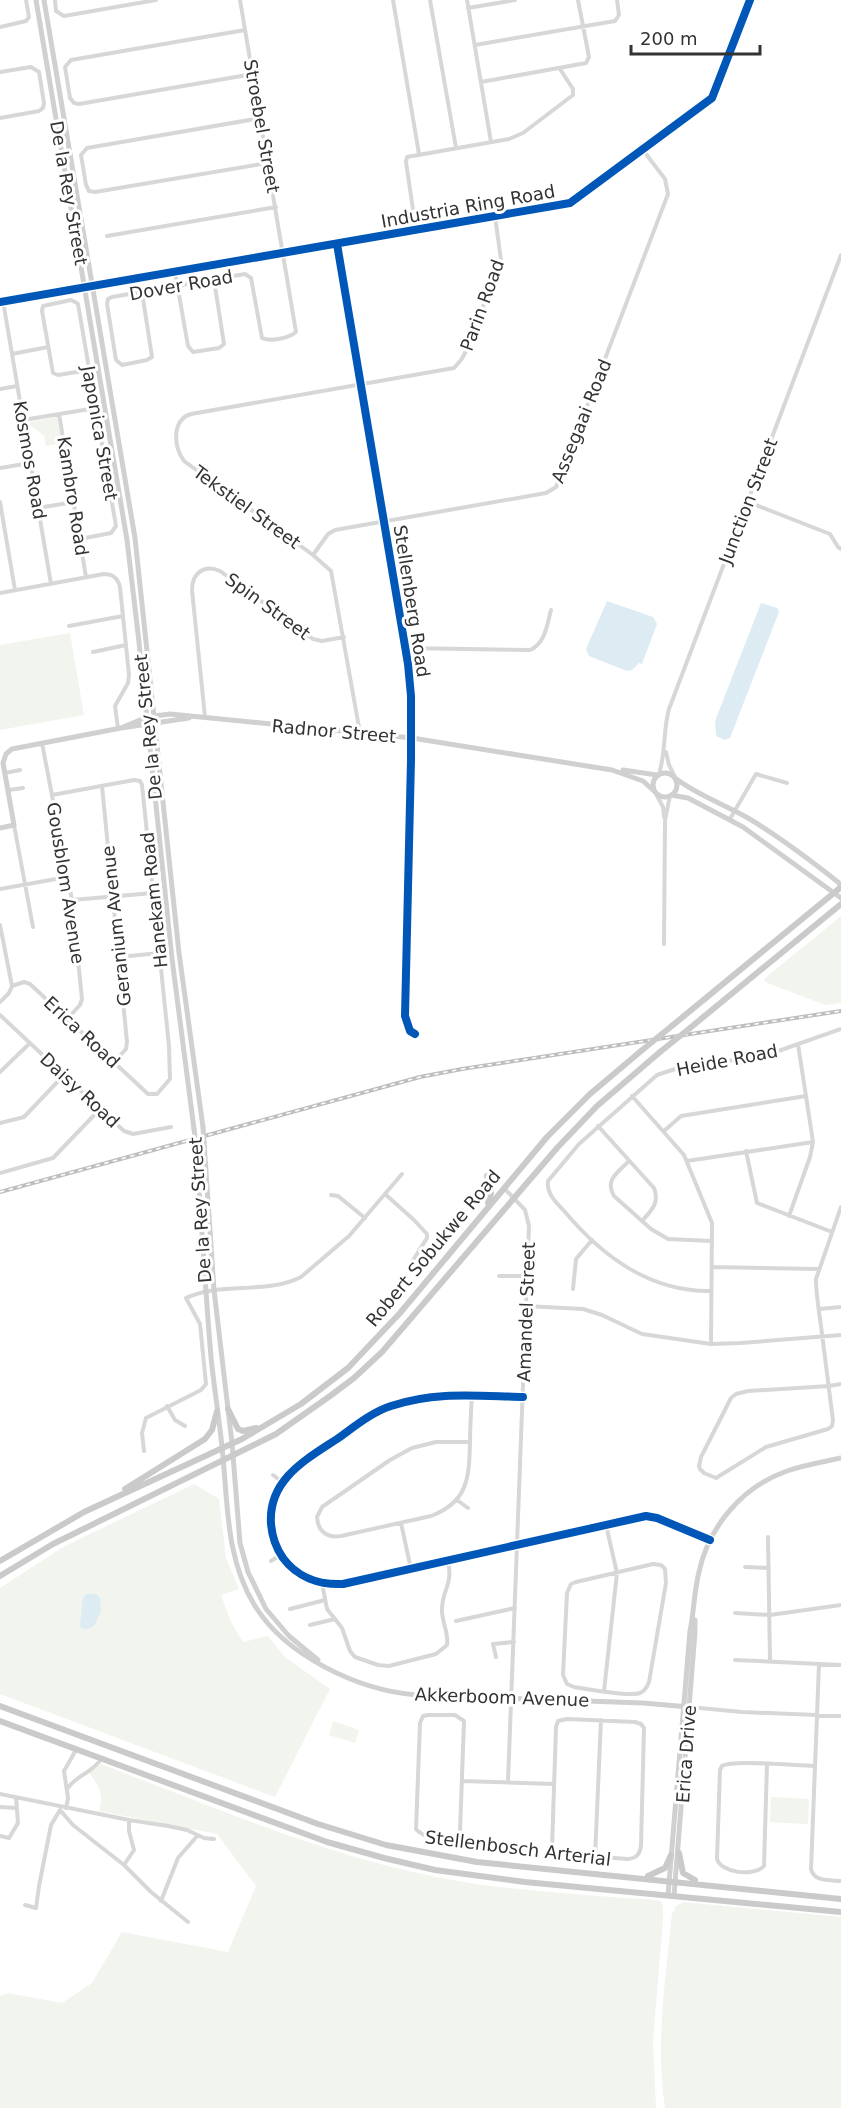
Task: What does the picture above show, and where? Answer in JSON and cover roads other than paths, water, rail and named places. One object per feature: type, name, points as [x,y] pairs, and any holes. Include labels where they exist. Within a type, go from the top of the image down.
[{"type":"main road","name":"De la Rey Street","points":[[36,0],[125,530],[172,959],[196,1144],[206,1290],[223,1459]]},
{"type":"main road","name":"De la Rey Street","points":[[44,0],[132,511],[181,965],[204,1142],[214,1290],[233,1454]]},
{"type":"main road","name":"Industria Ring Road","points":[[1,302],[570,203],[712,98],[750,0]]},
{"type":"main road","name":"Radnor Street","points":[[120,728],[154,716],[170,714],[198,718]]},
{"type":"main road","name":"Radnor Street","points":[[120,728],[155,724],[180,718],[205,718],[412,738],[612,770],[658,774]]},
{"type":"main road","points":[[0,828],[14,825],[9,790],[3,780],[5,772],[3,760],[8,751],[120,728]]},
{"type":"main road","name":"Radnor Street","points":[[612,770],[643,781],[655,792]]},
{"type":"main road","points":[[841,887],[791,846],[735,811],[693,790],[667,772],[658,774],[652,783],[655,792],[662,797],[688,798],[730,819],[841,898]]},
{"type":"main road","points":[[671,796],[677,787],[675,777]]},
{"type":"main road","points":[[784,857],[791,846]]},
{"type":"main road","name":"Robert Sobukwe Road","points":[[0,1561],[99,1505],[265,1427],[325,1387],[366,1350],[400,1313],[504,1187],[567,1117],[641,1051],[841,887]]},
{"type":"main road","name":"Robert Sobukwe Road","points":[[0,1575],[53,1544],[276,1434],[359,1373],[388,1345],[514,1196],[597,1106],[841,904]]},
{"type":"main road","points":[[483,1212],[491,1193],[487,1176]]},
{"type":"main road","points":[[228,1409],[236,1428],[240,1430],[265,1427]]},
{"type":"main road","points":[[99,1505],[205,1439],[212,1430],[218,1411]]},
{"type":"main road","name":"Akkerboom Avenue","points":[[233,1454],[238,1534],[244,1562],[252,1582],[262,1602],[280,1627],[297,1644],[326,1666]]},
{"type":"main road","name":"Erica Drive","points":[[671,1895],[690,1631],[698,1575],[710,1540],[727,1513],[744,1496],[765,1481],[787,1472],[841,1458]]},
{"type":"main road","name":"Akkerboom Avenue","points":[[223,1459],[232,1548],[253,1604],[278,1635],[309,1658],[362,1684],[396,1693],[686,1706]]},
{"type":"main road","name":"Stellenbosch Arterial","points":[[0,1706],[285,1812],[386,1845],[477,1862],[841,1899]]},
{"type":"main road","name":"Stellenbosch Arterial","points":[[0,1721],[327,1842],[435,1870],[841,1912]]},
{"type":"main road","points":[[641,1878],[663,1870],[675,1854]]},
{"type":"main road","points":[[675,1854],[685,1875],[707,1884]]},
{"type":"street","points":[[0,27],[28,20],[26,0]]},
{"type":"street","points":[[55,0],[56,11],[64,16],[156,0]]},
{"type":"street","name":"Stroebel Street","points":[[240,0],[297,329],[294,335],[268,340],[262,338],[249,275]]},
{"type":"street","points":[[393,0],[419,154]]},
{"type":"street","points":[[430,0],[456,148]]},
{"type":"street","points":[[467,0],[491,142]]},
{"type":"street","points":[[468,8],[515,0]]},
{"type":"street","points":[[481,82],[583,65],[587,62],[589,57],[578,0]]},
{"type":"street","points":[[475,45],[617,20],[619,15],[617,0]]},
{"type":"street","points":[[245,30],[71,60],[65,67],[70,98],[74,103],[79,104],[253,74]]},
{"type":"street","points":[[0,72],[31,67],[37,69],[44,103],[43,108],[39,111],[0,118]]},
{"type":"street","points":[[416,230],[406,161],[408,156],[520,135],[572,97],[573,89],[560,69]]},
{"type":"street","points":[[261,118],[87,148],[81,156],[86,185],[89,191],[95,192],[268,163]]},
{"type":"street","name":"Assegaai Road","points":[[313,555],[326,536],[333,531],[546,493],[558,485],[668,194],[665,179],[643,150]]},
{"type":"street","points":[[107,236],[276,207]]},
{"type":"street","name":"Parin Road","points":[[361,384],[449,370],[458,364],[465,353],[501,260],[495,216]]},
{"type":"street","name":"Stellenberg Road","points":[[337,244],[406,648],[411,696],[405,1016],[410,1031],[415,1034]]},
{"type":"street","name":"Junction Street","points":[[658,774],[665,748],[669,709],[841,255]]},
{"type":"street","points":[[175,272],[189,348],[193,352],[219,348],[225,344],[214,280]]},
{"type":"street","name":"Dover Road","points":[[142,292],[152,357],[122,365],[116,360],[108,299],[112,297],[245,274],[249,275]]},
{"type":"street","name":"Japonica Street","points":[[48,347],[42,307],[76,301],[116,527],[111,533],[80,539]]},
{"type":"street","name":"Kosmos Road","points":[[1,302],[51,584]]},
{"type":"street","points":[[12,354],[48,347],[52,371],[56,375],[89,370]]},
{"type":"street","name":"Tekstiel Street","points":[[360,733],[333,575],[327,566],[313,555],[184,461],[179,453],[177,429],[183,418],[191,414],[361,384]]},
{"type":"street","points":[[0,389],[17,386]]},
{"type":"street","points":[[23,420],[96,408]]},
{"type":"street","name":"Kambro Road","points":[[59,414],[87,577]]},
{"type":"street","points":[[0,468],[30,463]]},
{"type":"street","points":[[0,502],[15,590]]},
{"type":"street","points":[[38,508],[74,502]]},
{"type":"street","points":[[748,502],[830,534],[841,549]]},
{"type":"street","name":"Spin Street","points":[[205,718],[192,590],[193,579],[199,572],[210,568],[220,571],[313,639],[344,637]]},
{"type":"street","points":[[0,593],[107,574],[116,578],[120,587],[129,680],[115,706],[120,728]]},
{"type":"street","points":[[406,648],[530,650],[538,646],[541,641],[551,610]]},
{"type":"street","points":[[69,626],[123,616]]},
{"type":"street","points":[[93,652],[126,645]]},
{"type":"street","name":"Gousblom Avenue","points":[[42,743],[72,900],[82,1001],[68,1019]]},
{"type":"street","name":"Junction Street","points":[[665,748],[675,777]]},
{"type":"street","points":[[5,772],[20,770]]},
{"type":"street","points":[[730,819],[756,774],[787,783]]},
{"type":"street","name":"Hanekam Road","points":[[52,795],[134,780],[142,783],[171,1076],[157,1094],[148,1094]]},
{"type":"street","name":"Geranium Avenue","points":[[102,786],[127,1044],[114,1062]]},
{"type":"street","points":[[9,790],[23,788]]},
{"type":"street","points":[[655,792],[663,807],[665,820],[664,944]]},
{"type":"street","points":[[665,820],[671,796]]},
{"type":"street","points":[[14,825],[33,927]]},
{"type":"street","points":[[0,890],[67,877]]},
{"type":"street","points":[[72,900],[153,893]]},
{"type":"street","points":[[0,925],[12,986],[0,1002]]},
{"type":"street","points":[[119,957],[160,953]]},
{"type":"street","name":"Erica Road","points":[[12,986],[24,982],[30,984],[148,1094]]},
{"type":"street","name":"Daisy Road","points":[[0,1015],[127,1134],[144,1133],[171,1126]]},
{"type":"street","name":"Heide Road","points":[[592,1240],[551,1195],[548,1183],[579,1144],[652,1078],[669,1070],[767,1055],[841,1029]]},
{"type":"street","points":[[0,1072],[30,1043]]},
{"type":"street","points":[[789,1216],[813,1142],[798,1044]]},
{"type":"street","points":[[0,1123],[24,1118],[64,1075]]},
{"type":"street","points":[[632,1096],[680,1149],[712,1223],[711,1344]]},
{"type":"street","points":[[664,1131],[681,1116],[806,1096]]},
{"type":"street","points":[[0,1173],[52,1158],[100,1109]]},
{"type":"street","points":[[598,1126],[654,1188],[656,1194],[654,1207],[642,1221]]},
{"type":"street","points":[[687,1161],[813,1142]]},
{"type":"street","points":[[746,1151],[757,1203],[832,1232]]},
{"type":"street","points":[[629,1161],[610,1181],[611,1191],[642,1221],[668,1239],[712,1241]]},
{"type":"street","points":[[144,1451],[142,1433],[146,1418],[201,1390],[206,1384],[200,1324],[186,1298],[206,1290],[292,1282],[315,1266],[349,1236],[402,1174]]},
{"type":"street","name":"Amandel Street","points":[[504,1187],[525,1210],[529,1221],[508,1782]]},
{"type":"street","points":[[385,1194],[414,1220],[427,1237],[410,1265]]},
{"type":"street","points":[[331,1195],[338,1196],[365,1218]]},
{"type":"street","points":[[841,1207],[818,1269],[816,1287],[829,1386],[833,1421],[831,1426],[828,1429],[766,1447],[745,1458],[720,1477],[712,1477],[700,1469],[701,1457],[735,1394],[829,1386],[841,1384]]},
{"type":"street","points":[[573,1288],[576,1259],[592,1240],[621,1265],[655,1283],[694,1292],[711,1292]]},
{"type":"street","points":[[712,1267],[818,1269]]},
{"type":"street","points":[[500,1275],[527,1276]]},
{"type":"street","points":[[526,1306],[583,1309],[602,1315],[642,1334],[711,1344],[841,1335]]},
{"type":"street","points":[[819,1309],[841,1307]]},
{"type":"street","points":[[523,1397],[442,1394],[389,1406],[369,1417],[302,1462],[282,1482],[273,1500],[270,1519],[272,1536],[281,1555],[300,1574],[322,1583],[343,1584],[646,1516],[657,1518],[710,1540]]},
{"type":"street","points":[[470,1442],[436,1442],[412,1448],[390,1460],[320,1510],[317,1517],[320,1530],[333,1538],[438,1513],[457,1500],[468,1478],[470,1442],[472,1395]]},
{"type":"street","points":[[167,1406],[175,1420],[184,1426]]},
{"type":"street","points":[[273,1475],[282,1482]]},
{"type":"street","points":[[457,1500],[468,1508]]},
{"type":"street","points":[[262,1518],[270,1519]]},
{"type":"street","points":[[401,1523],[411,1569]]},
{"type":"street","points":[[604,1691],[617,1573],[606,1525]]},
{"type":"street","points":[[768,1537],[770,1662]]},
{"type":"street","points":[[271,1561],[281,1555]]},
{"type":"street","points":[[322,1583],[329,1614],[335,1618],[344,1632],[350,1652],[358,1659],[389,1666],[436,1654],[447,1645],[448,1636],[442,1606],[450,1577],[448,1561]]},
{"type":"street","points":[[653,1564],[660,1565],[666,1573],[666,1583],[647,1687],[638,1694],[604,1691],[574,1687],[567,1684],[564,1679],[567,1593],[571,1584],[653,1564]]},
{"type":"street","points":[[745,1567],[769,1568]]},
{"type":"street","points":[[290,1609],[325,1600]]},
{"type":"street","points":[[735,1614],[770,1615],[841,1605]]},
{"type":"street","points":[[456,1621],[515,1608]]},
{"type":"street","points":[[310,1625],[335,1618]]},
{"type":"street","points":[[496,1657],[493,1644],[514,1642]]},
{"type":"street","points":[[735,1660],[841,1665]]},
{"type":"street","points":[[819,1664],[811,1869],[817,1878],[841,1881]]},
{"type":"street","points":[[686,1706],[730,1712],[841,1716]]},
{"type":"street","points":[[455,1715],[464,1721],[462,1781],[460,1832],[457,1838],[450,1840],[419,1833],[416,1829],[416,1822],[420,1723],[423,1716],[455,1715]]},
{"type":"street","points":[[567,1719],[641,1724],[644,1728],[642,1823],[640,1851],[637,1856],[628,1859],[561,1854],[552,1848],[553,1784],[555,1730],[558,1722],[567,1719]]},
{"type":"street","points":[[595,1857],[600,1720]]},
{"type":"street","points":[[24,1905],[36,1908],[50,1832],[54,1819],[68,1798],[64,1771],[77,1749]]},
{"type":"street","points":[[67,1789],[73,1781],[92,1770],[102,1758]]},
{"type":"street","points":[[767,1764],[764,1866],[759,1871],[753,1872],[723,1868],[717,1859],[721,1768],[728,1763],[767,1764],[814,1766]]},
{"type":"street","points":[[462,1781],[553,1784]]},
{"type":"street","points":[[0,1794],[63,1808],[168,1826],[214,1839]]},
{"type":"street","points":[[0,1836],[9,1838],[19,1819],[16,1797]]},
{"type":"street","points":[[0,1807],[17,1808]]},
{"type":"street","points":[[63,1808],[73,1825],[124,1865],[161,1901],[188,1922]]},
{"type":"street","points":[[124,1865],[134,1850],[129,1831],[129,1820]]},
{"type":"street","points":[[161,1901],[178,1858],[198,1835]]},
{"type":"railway","points":[[0,1192],[420,1077],[841,1011]]}]
